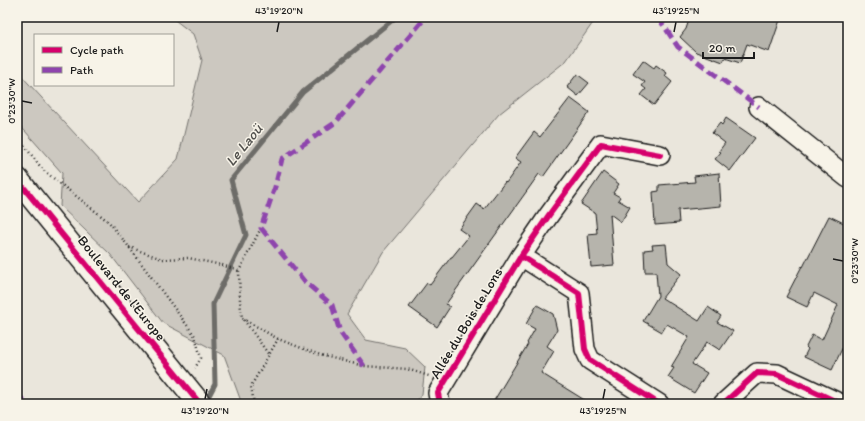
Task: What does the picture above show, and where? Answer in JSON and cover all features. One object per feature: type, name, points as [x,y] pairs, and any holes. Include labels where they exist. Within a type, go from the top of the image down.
[{"type":"main road","name":"Boulevard de l'Europe","points":[[17,180],[200,404]]},
{"type":"street","points":[[759,107],[848,178]]},
{"type":"street","name":"Allée du Bois de Lons","points":[[440,404],[438,393],[521,256],[601,144],[660,155]]},
{"type":"street","points":[[521,256],[579,293],[585,349],[590,360],[659,404]]},
{"type":"street","points":[[723,404],[757,373],[777,374],[841,404]]},
{"type":"street","points":[[845,404],[848,397]]},
{"type":"path","points":[[17,136],[43,170],[108,222],[129,247],[195,336],[201,358],[194,370],[183,382]]},
{"type":"path","points":[[260,228],[239,272],[240,301],[242,318],[269,355]]},
{"type":"path","points":[[129,247],[162,259],[188,258],[222,265],[239,272]]},
{"type":"path","points":[[242,318],[278,339],[320,355],[364,366],[407,369],[445,381]]},
{"type":"path","points":[[254,404],[251,386],[278,339]]},
{"type":"shaded area","points":[[171,17],[597,17],[566,61],[499,114],[383,252],[347,314],[366,340],[405,348],[425,367],[422,394],[414,404],[242,404],[224,355],[163,323],[110,254],[60,206],[62,173],[17,122],[17,71],[138,202],[178,159],[202,60],[193,34]]},
{"type":"building","points":[[690,17],[781,17],[769,52],[747,44],[740,63],[725,58],[723,62],[696,52],[680,37],[686,29]]},
{"type":"building","points":[[643,60],[654,68],[656,65],[667,73],[665,76],[672,82],[654,105],[641,95],[646,89],[642,86],[645,82],[633,74]]},
{"type":"building","points":[[577,74],[589,83],[578,96],[567,87]]},
{"type":"building","points":[[570,98],[589,112],[543,177],[539,174],[446,304],[450,307],[437,327],[409,307],[427,283],[430,285],[469,236],[459,229],[477,204],[484,209],[505,182],[506,183],[521,162],[515,158],[534,132],[540,137]]},
{"type":"building","points":[[726,118],[755,138],[730,171],[715,159],[721,152],[719,151],[725,143],[712,133],[720,123],[722,125]]},
{"type":"building","points":[[603,172],[619,184],[613,193],[620,197],[618,200],[630,207],[621,222],[610,214],[614,265],[591,267],[588,234],[597,233],[595,213],[581,204]]},
{"type":"building","points":[[719,173],[721,206],[678,210],[679,223],[655,225],[653,192],[659,191],[659,185],[695,182],[694,176]]},
{"type":"building","points":[[829,216],[848,225],[848,336],[832,370],[804,357],[808,349],[806,347],[812,335],[822,340],[838,305],[814,293],[807,307],[786,297]]},
{"type":"building","points":[[666,244],[668,263],[681,274],[662,298],[699,321],[708,307],[721,316],[717,322],[733,331],[720,350],[707,342],[692,364],[707,373],[694,393],[668,377],[674,368],[671,367],[689,337],[667,324],[662,332],[643,321],[658,296],[656,272],[645,272],[644,250],[653,249],[652,245]]},
{"type":"building","points":[[537,305],[553,314],[557,330],[547,346],[554,351],[541,373],[591,404],[492,404],[528,344],[527,343],[535,329],[526,324]]},
{"type":"waterway","name":"Le Laoü","points":[[205,403],[215,384],[213,304],[246,235],[231,180],[303,92],[396,17]]},
{"type":"marked path","points":[[364,366],[340,332],[332,305],[304,281],[261,228],[275,187],[282,159],[336,122],[426,17]]},
{"type":"marked path","points":[[658,17],[678,47],[759,107]]},
{"type":"marked path","points":[[17,394],[27,404]]},
{"type":"cycle path","points":[[659,404],[590,360],[585,349],[579,293],[521,256],[601,144],[660,155]]},
{"type":"cycle path","points":[[24,188],[200,404]]},
{"type":"cycle path","points":[[440,404],[438,393],[521,256]]},
{"type":"cycle path","points":[[723,404],[757,373],[777,374],[841,404]]}]
